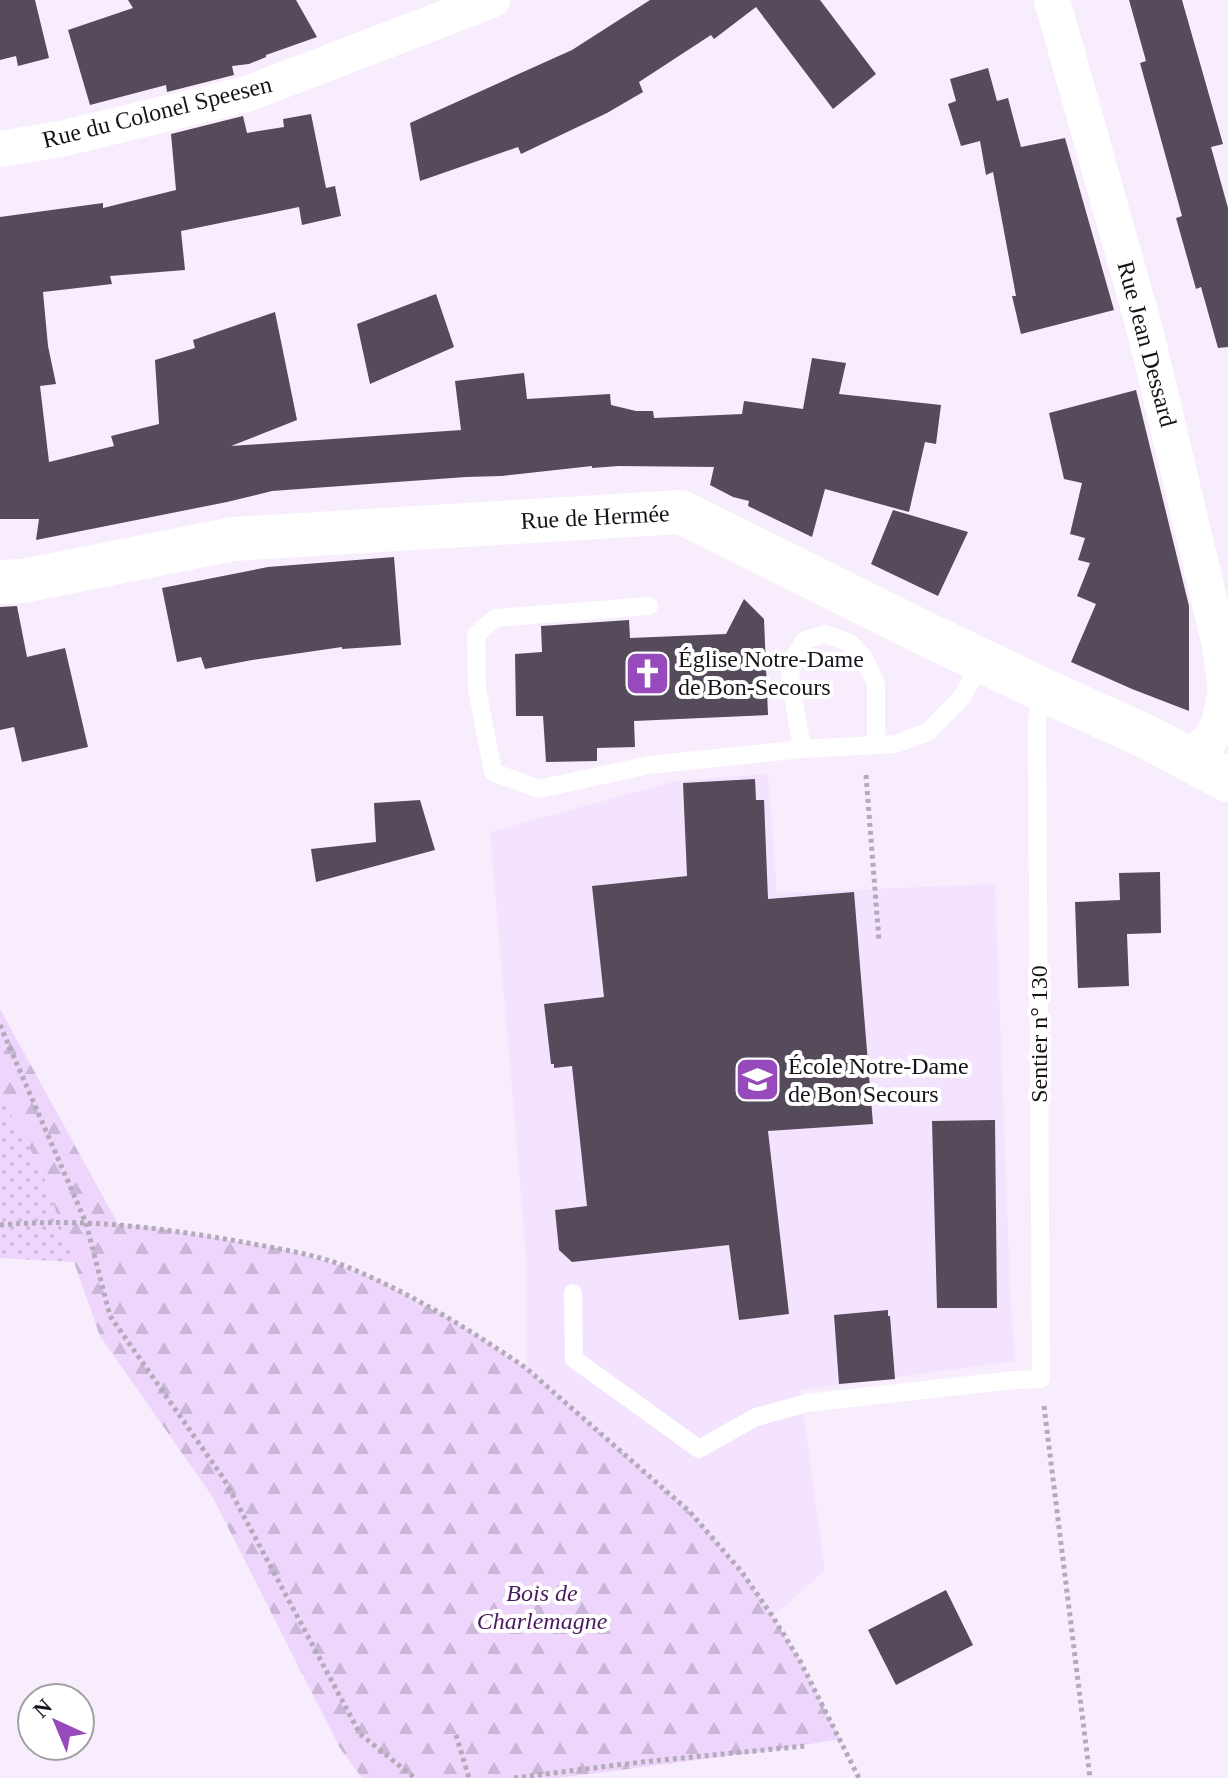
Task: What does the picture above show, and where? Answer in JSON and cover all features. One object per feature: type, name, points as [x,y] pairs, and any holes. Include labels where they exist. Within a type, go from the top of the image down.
[{"type":"street","name":"Rue du Colonel Speesen","points":[[0,149],[65,138],[247,94],[492,0]]},
{"type":"street","name":"Rue Jean Dessard","points":[[1052,0],[1146,334],[1220,645],[1227,694],[1221,718],[1212,737],[1201,750],[1184,755]]},
{"type":"street","name":"Rue de Hermée","points":[[0,582],[23,581],[234,539],[681,512],[982,661],[1184,755],[1228,780]]},
{"type":"lane","points":[[649,606],[495,618],[476,635],[477,689],[493,772],[539,789],[649,765],[802,749],[895,744],[928,732],[962,697],[982,661]]},
{"type":"lane","points":[[802,749],[790,677],[794,657],[805,640],[825,634],[850,643],[864,658],[876,684],[870,745]]},
{"type":"lane","name":"Sentier n° 130","points":[[1041,689],[1037,741],[1041,1379]]},
{"type":"lane","points":[[573,1293],[574,1359],[699,1449],[756,1417],[807,1403],[1041,1379]]},
{"type":"path","points":[[870,745],[879,941]]},
{"type":"path","points":[[0,1025],[86,1223],[110,1316],[224,1479],[360,1734],[415,1778]]},
{"type":"path","points":[[0,1225],[60,1222],[118,1224],[278,1248],[340,1265],[376,1279],[451,1319],[526,1368],[690,1512],[741,1571],[773,1617],[800,1661],[859,1778]]},
{"type":"path","points":[[1041,1379],[1090,1778]]},
{"type":"path","points":[[456,1735],[469,1778]]},
{"type":"path","points":[[514,1778],[805,1746]]},
{"type":"shaded area","name":"École Notre-Dame de Bon Secours","points":[[768,774],[777,893],[995,884],[1015,1361],[800,1390],[825,1570],[773,1617],[740,1571],[690,1512],[526,1368],[527,1266],[490,832],[676,781]]},
{"type":"green space","name":"Bois de Charlemagne","points":[[0,1009],[118,1224],[277,1248],[340,1265],[376,1279],[451,1319],[526,1368],[690,1512],[741,1571],[800,1661],[840,1739],[558,1778],[362,1778],[340,1748],[212,1496],[100,1336],[42,1171],[0,1095]]},
{"type":"green space","points":[[0,1095],[42,1171],[74,1262],[0,1258]]},
{"type":"building","points":[[0,0],[35,0],[49,58],[18,66],[16,56],[0,60]]},
{"type":"building","points":[[128,0],[296,0],[317,37],[249,64],[232,66],[234,75],[167,92],[166,85],[90,105],[68,30],[133,8]]},
{"type":"building","points":[[650,0],[820,0],[876,74],[833,109],[756,7],[714,39],[711,35],[639,82],[643,92],[607,113],[521,154],[518,147],[420,181],[410,123],[572,50]]},
{"type":"building","points":[[1129,0],[1182,0],[1223,144],[1211,147],[1228,208],[1228,347],[1218,348],[1201,287],[1196,289],[1176,218],[1182,216],[1140,63],[1146,61]]},
{"type":"building","points":[[988,68],[997,101],[1008,98],[1021,147],[1065,138],[1114,310],[1021,334],[993,172],[986,175],[980,141],[961,146],[948,104],[956,101],[950,79]]},
{"type":"building","points":[[311,114],[326,188],[335,186],[341,216],[302,225],[299,207],[181,231],[185,270],[110,276],[112,284],[43,292],[48,346],[56,384],[40,386],[49,462],[114,446],[111,436],[159,424],[155,360],[195,348],[193,340],[275,312],[297,420],[231,446],[461,430],[455,381],[524,373],[527,399],[610,394],[611,405],[636,411],[653,411],[654,418],[742,414],[744,401],[803,409],[812,358],[846,363],[839,394],[941,405],[936,444],[925,442],[909,512],[825,489],[812,537],[748,506],[749,501],[710,485],[714,467],[592,466],[502,476],[272,491],[36,540],[39,519],[0,519],[0,217],[103,203],[103,208],[176,190],[171,134],[243,116],[247,133],[284,127],[283,119]]},
{"type":"building","points":[[436,294],[454,347],[370,384],[357,324]]},
{"type":"building","points":[[1136,390],[1189,606],[1189,711],[1071,662],[1096,604],[1077,596],[1090,563],[1078,560],[1085,538],[1070,534],[1082,483],[1064,479],[1049,413]]},
{"type":"building","points":[[893,510],[968,532],[938,596],[871,564]]},
{"type":"building","points":[[394,557],[401,645],[342,647],[205,669],[201,657],[177,662],[162,588],[268,567]]},
{"type":"building","name":"Église Notre-Dame de Bon-Secours","points":[[744,599],[764,619],[768,715],[634,721],[635,747],[597,748],[597,761],[546,762],[543,716],[516,716],[515,654],[542,652],[541,626],[629,620],[630,638],[726,634]]},
{"type":"building","points":[[17,606],[27,657],[65,648],[88,747],[22,762],[14,727],[0,730],[0,607]]},
{"type":"building","points":[[755,779],[756,800],[764,800],[768,899],[854,892],[873,1124],[768,1131],[789,1314],[739,1320],[729,1245],[572,1262],[559,1250],[555,1210],[587,1206],[572,1066],[554,1068],[551,1064],[544,1004],[604,997],[592,886],[687,876],[683,783]]},
{"type":"building","points":[[420,800],[435,850],[316,882],[311,849],[376,842],[374,803]]},
{"type":"building","points":[[1160,872],[1161,933],[1127,934],[1129,986],[1078,988],[1075,902],[1120,900],[1119,873]]},
{"type":"building","points":[[995,1120],[997,1308],[937,1308],[932,1121]]},
{"type":"building","points":[[888,1310],[895,1379],[839,1384],[834,1315]]},
{"type":"building","points":[[946,1590],[973,1645],[896,1685],[868,1630]]},
{"type":"place","name":"Église Notre-Dame de Bon-Secours","points":[[647,673]]},
{"type":"place","name":"École Notre-Dame de Bon Secours","points":[[757,1080]]}]
